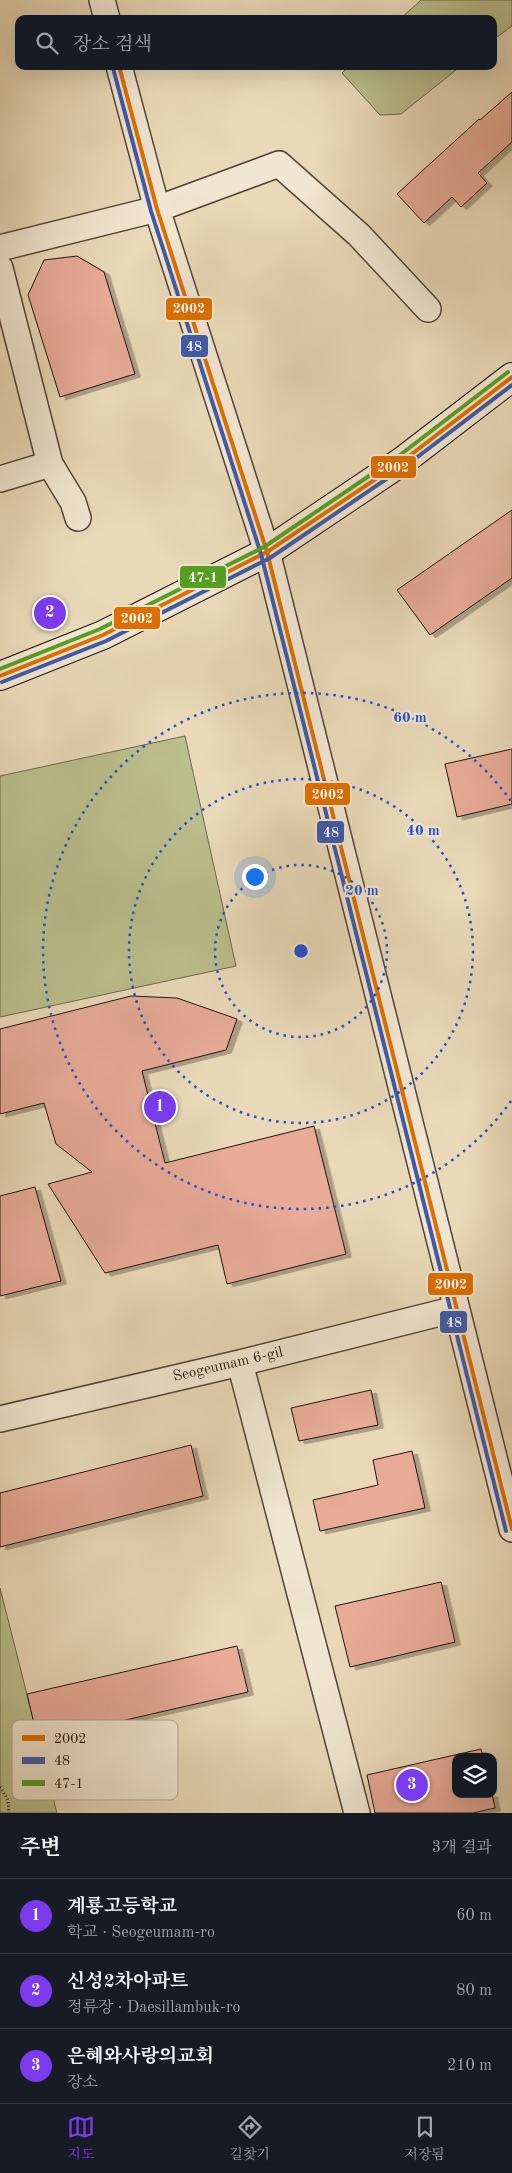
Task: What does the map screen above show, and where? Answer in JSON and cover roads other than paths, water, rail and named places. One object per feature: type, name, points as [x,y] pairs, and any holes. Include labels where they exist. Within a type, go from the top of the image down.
[{"type":"street","points":[[102,0],[106,15]]},
{"type":"street","points":[[120,70],[157,209],[267,552],[512,1529]]},
{"type":"street","points":[[0,248],[157,209],[279,164],[359,235],[428,309]]},
{"type":"street","points":[[0,268],[50,464],[74,502],[78,518]]},
{"type":"street","points":[[0,676],[103,635],[267,552],[404,460],[512,377]]},
{"type":"street","points":[[0,479],[50,464]]},
{"type":"street","name":"Seogeumam 6-gil","points":[[0,1419],[456,1309]]},
{"type":"street","points":[[240,1362],[357,1813]]},
{"type":"place","name":"신성2차아파트","points":[[50,613]]},
{"type":"place","name":"계룡고등학교","points":[[160,1107]]},
{"type":"place","name":"은혜와사랑의교회","points":[[412,1785]]}]
